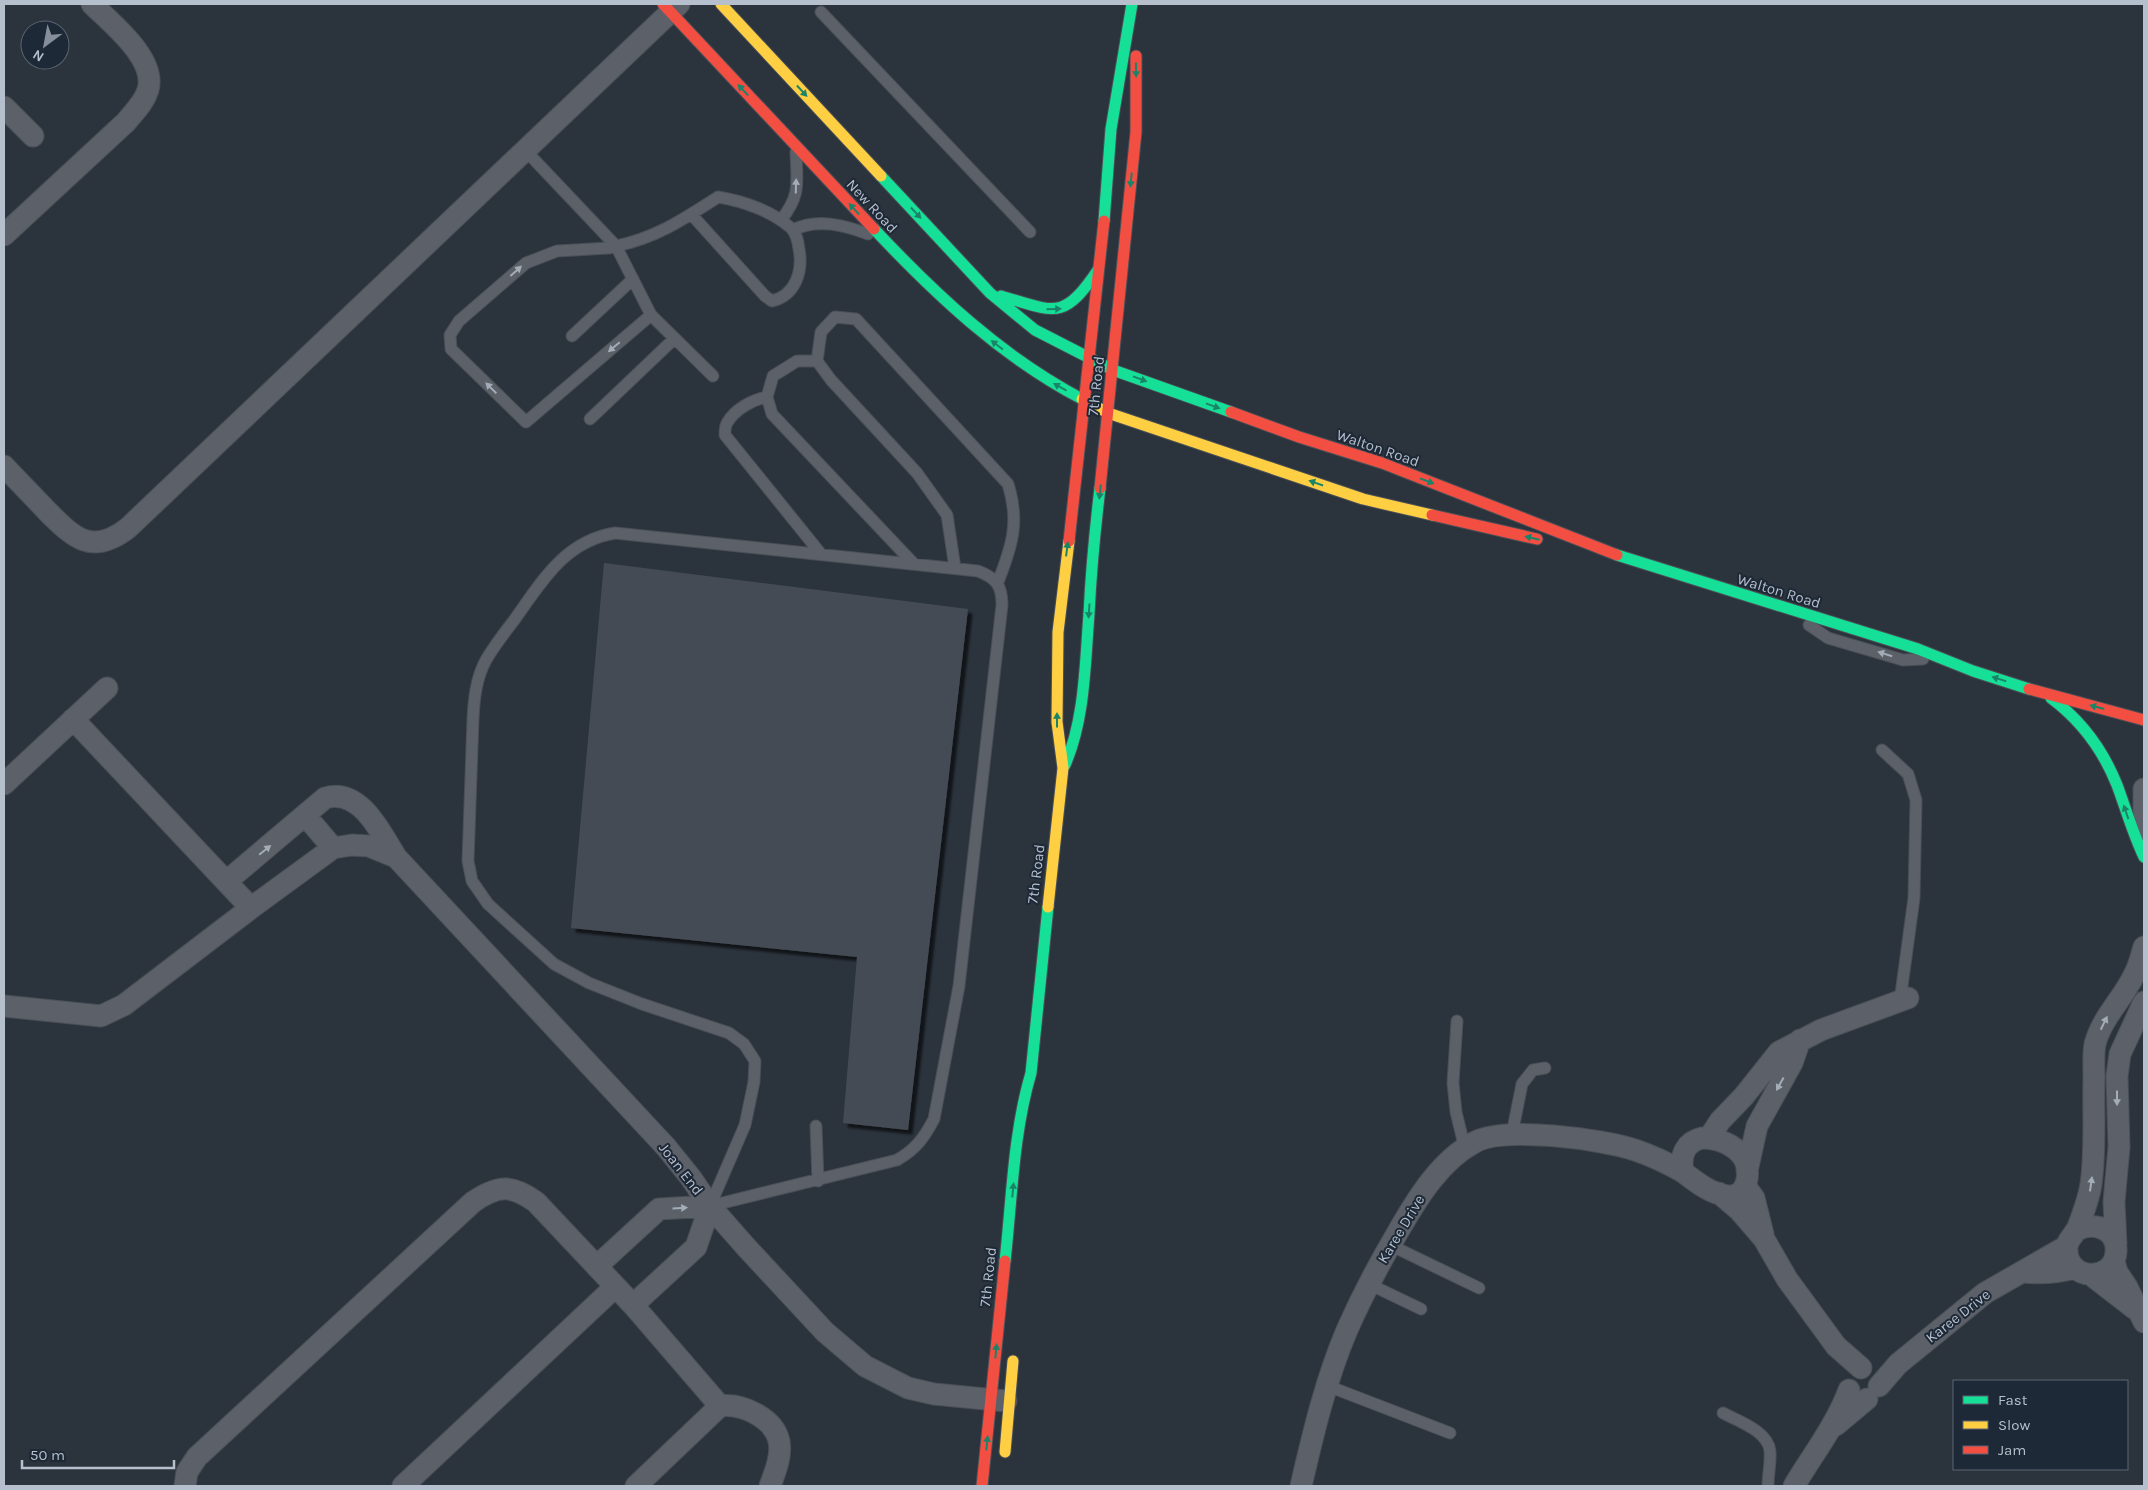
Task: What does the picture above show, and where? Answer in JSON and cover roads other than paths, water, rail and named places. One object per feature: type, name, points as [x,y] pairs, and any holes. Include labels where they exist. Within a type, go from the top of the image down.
[{"type":"main road","name":"New Road","points":[[721,4],[990,293],[1035,330],[1090,358]]},
{"type":"main road","name":"7th Road","points":[[1033,1121],[1031,1073],[1063,768],[1057,722],[1058,632],[1100,267],[1111,129],[1133,4]]},
{"type":"main road","name":"7th Road","points":[[1063,768],[1075,742],[1084,677],[1092,562],[1136,132],[1133,4]]},
{"type":"main road","name":"New Road","points":[[670,6],[796,146],[935,292],[976,329],[1037,373],[1108,413]]},
{"type":"main road","points":[[990,293],[1045,309],[1063,308],[1074,302],[1081,295],[1100,267]]},
{"type":"main road","name":"Walton Road","points":[[1090,358],[1113,370],[1299,437],[1382,464],[1631,561],[1792,611],[1921,644],[1948,662],[2046,694],[2144,720]]},
{"type":"main road","name":"Walton Road","points":[[1108,413],[1362,498],[1631,561]]},
{"type":"main road","name":"Walton Road","points":[[1935,652],[1974,658]]},
{"type":"main road","points":[[2046,694],[2070,710],[2098,745],[2116,784],[2144,857]]},
{"type":"main road","name":"7th Road","points":[[1003,1468],[1001,1401],[1019,1128],[1024,1097],[1031,1073]]},
{"type":"main road","name":"7th Road","points":[[982,1486],[1001,1401],[1014,1354]]},
{"type":"street","points":[[4,235],[126,122],[140,106],[148,90],[150,77],[144,61],[130,42],[92,4]]},
{"type":"street","points":[[4,466],[60,525],[79,540],[102,542],[116,538],[525,150],[670,6]]},
{"type":"street","points":[[4,107],[33,136]]},
{"type":"street","points":[[4,784],[107,688]]},
{"type":"street","points":[[73,719],[251,908]]},
{"type":"street","points":[[2144,789],[2144,839]]},
{"type":"street","points":[[227,881],[325,798],[335,795],[348,798],[358,805],[377,826],[396,857]]},
{"type":"street","points":[[305,815],[333,848]]},
{"type":"street","points":[[4,1006],[101,1016],[112,1012],[124,1005],[333,848],[352,845],[369,846],[396,857]]},
{"type":"street","name":"Joan End","points":[[396,857],[666,1147],[691,1178],[710,1206],[825,1332],[865,1366],[908,1388],[934,1394],[1001,1401]]},
{"type":"street","points":[[2140,1308],[2083,1272],[2068,1258],[2072,1238],[2090,1192],[2096,1152],[2093,1113],[2095,1045],[2104,1021],[2134,975],[2144,947]]},
{"type":"street","points":[[1709,1138],[1720,1121],[1744,1096],[1779,1052],[1800,1040],[1832,1026],[1904,1000]]},
{"type":"street","points":[[2021,1272],[2041,1274],[2104,1271],[2115,1253],[2114,1202],[2119,1147],[2117,1110],[2120,1054],[2144,1002]]},
{"type":"street","points":[[1764,1239],[1754,1198],[1746,1179],[1743,1157],[1728,1144],[1709,1138],[1695,1139],[1690,1142],[1682,1156],[1683,1172],[1709,1190],[1733,1195],[1746,1179],[1757,1126],[1792,1063],[1800,1040]]},
{"type":"street","points":[[2095,1061],[2119,1064]]},
{"type":"street","points":[[1744,1096],[1766,1108]]},
{"type":"street","name":"Karee Drive","points":[[1301,1486],[1328,1386],[1346,1332],[1369,1284],[1408,1214],[1431,1181],[1454,1156],[1476,1141],[1499,1134],[1530,1134],[1586,1140],[1635,1150],[1685,1149]]},
{"type":"street","name":"Karee Drive","points":[[1635,1150],[1683,1172]]},
{"type":"street","points":[[185,1486],[187,1472],[197,1457],[473,1202],[488,1191],[504,1188],[520,1190],[536,1202],[633,1305],[720,1406],[738,1407],[753,1412],[769,1423],[779,1440],[779,1456],[770,1486]]},
{"type":"street","points":[[1719,1193],[1739,1210],[1764,1239],[1787,1279],[1863,1383]]},
{"type":"street","points":[[597,1266],[659,1209],[710,1206],[696,1247],[633,1305]]},
{"type":"street","points":[[2072,1238],[2092,1225],[2100,1226],[2113,1237],[2117,1272],[2140,1308]]},
{"type":"street","name":"Karee Drive","points":[[1794,1486],[1814,1452],[1863,1383],[1898,1364],[1985,1293],[2072,1238]]},
{"type":"street","points":[[403,1486],[615,1287]]},
{"type":"street","points":[[636,1486],[720,1406]]},
{"type":"lane","points":[[821,12],[1030,232]]},
{"type":"lane","points":[[780,220],[791,206],[796,193],[796,146]]},
{"type":"lane","points":[[525,150],[616,246],[651,315],[713,376]]},
{"type":"lane","points":[[651,315],[526,422],[451,349],[450,335],[460,321],[526,263],[557,251],[609,248],[640,241],[691,214],[718,197],[746,204],[780,220],[793,230],[801,260],[799,277],[794,286],[779,299],[772,301],[765,296],[691,214]]},
{"type":"lane","points":[[793,230],[803,225],[818,222],[859,231],[884,240]]},
{"type":"lane","points":[[572,336],[633,279]]},
{"type":"lane","points":[[955,568],[947,515],[917,473],[831,380],[817,362],[821,332],[835,316],[856,319],[1008,484],[1014,502],[1013,543],[998,582]]},
{"type":"lane","points":[[590,419],[674,339]]},
{"type":"lane","points":[[817,362],[797,361],[773,376],[767,397],[772,414],[914,564]]},
{"type":"lane","points":[[767,397],[754,399],[737,412],[726,423],[725,435],[821,554]]},
{"type":"lane","points":[[615,533],[955,568],[978,571],[991,576],[998,582],[1002,593],[1002,605],[959,986],[934,1119],[924,1137],[913,1151],[897,1160],[710,1206],[745,1125],[754,1082],[755,1061],[744,1044],[729,1033],[589,983],[554,964],[488,904],[472,881],[468,861],[474,696],[486,660],[549,571],[576,546],[599,536],[615,533]]},
{"type":"lane","points":[[1792,611],[1828,638],[1903,660],[1922,659],[1935,652]]},
{"type":"lane","points":[[1814,617],[1850,617],[1864,620]]},
{"type":"lane","points":[[1882,750],[1908,774],[1916,800],[1914,898],[1904,1000]]},
{"type":"lane","points":[[1457,1021],[1453,1082],[1456,1112],[1465,1149]]},
{"type":"lane","points":[[1512,1134],[1522,1084],[1533,1070],[1545,1068]]},
{"type":"lane","points":[[816,1126],[818,1180]]},
{"type":"lane","points":[[1390,1245],[1479,1288]]},
{"type":"lane","points":[[1369,1284],[1420,1309]]},
{"type":"lane","points":[[1328,1386],[1450,1433]]},
{"type":"lane","points":[[1723,1413],[1759,1433],[1768,1442],[1770,1462],[1768,1486]]}]
